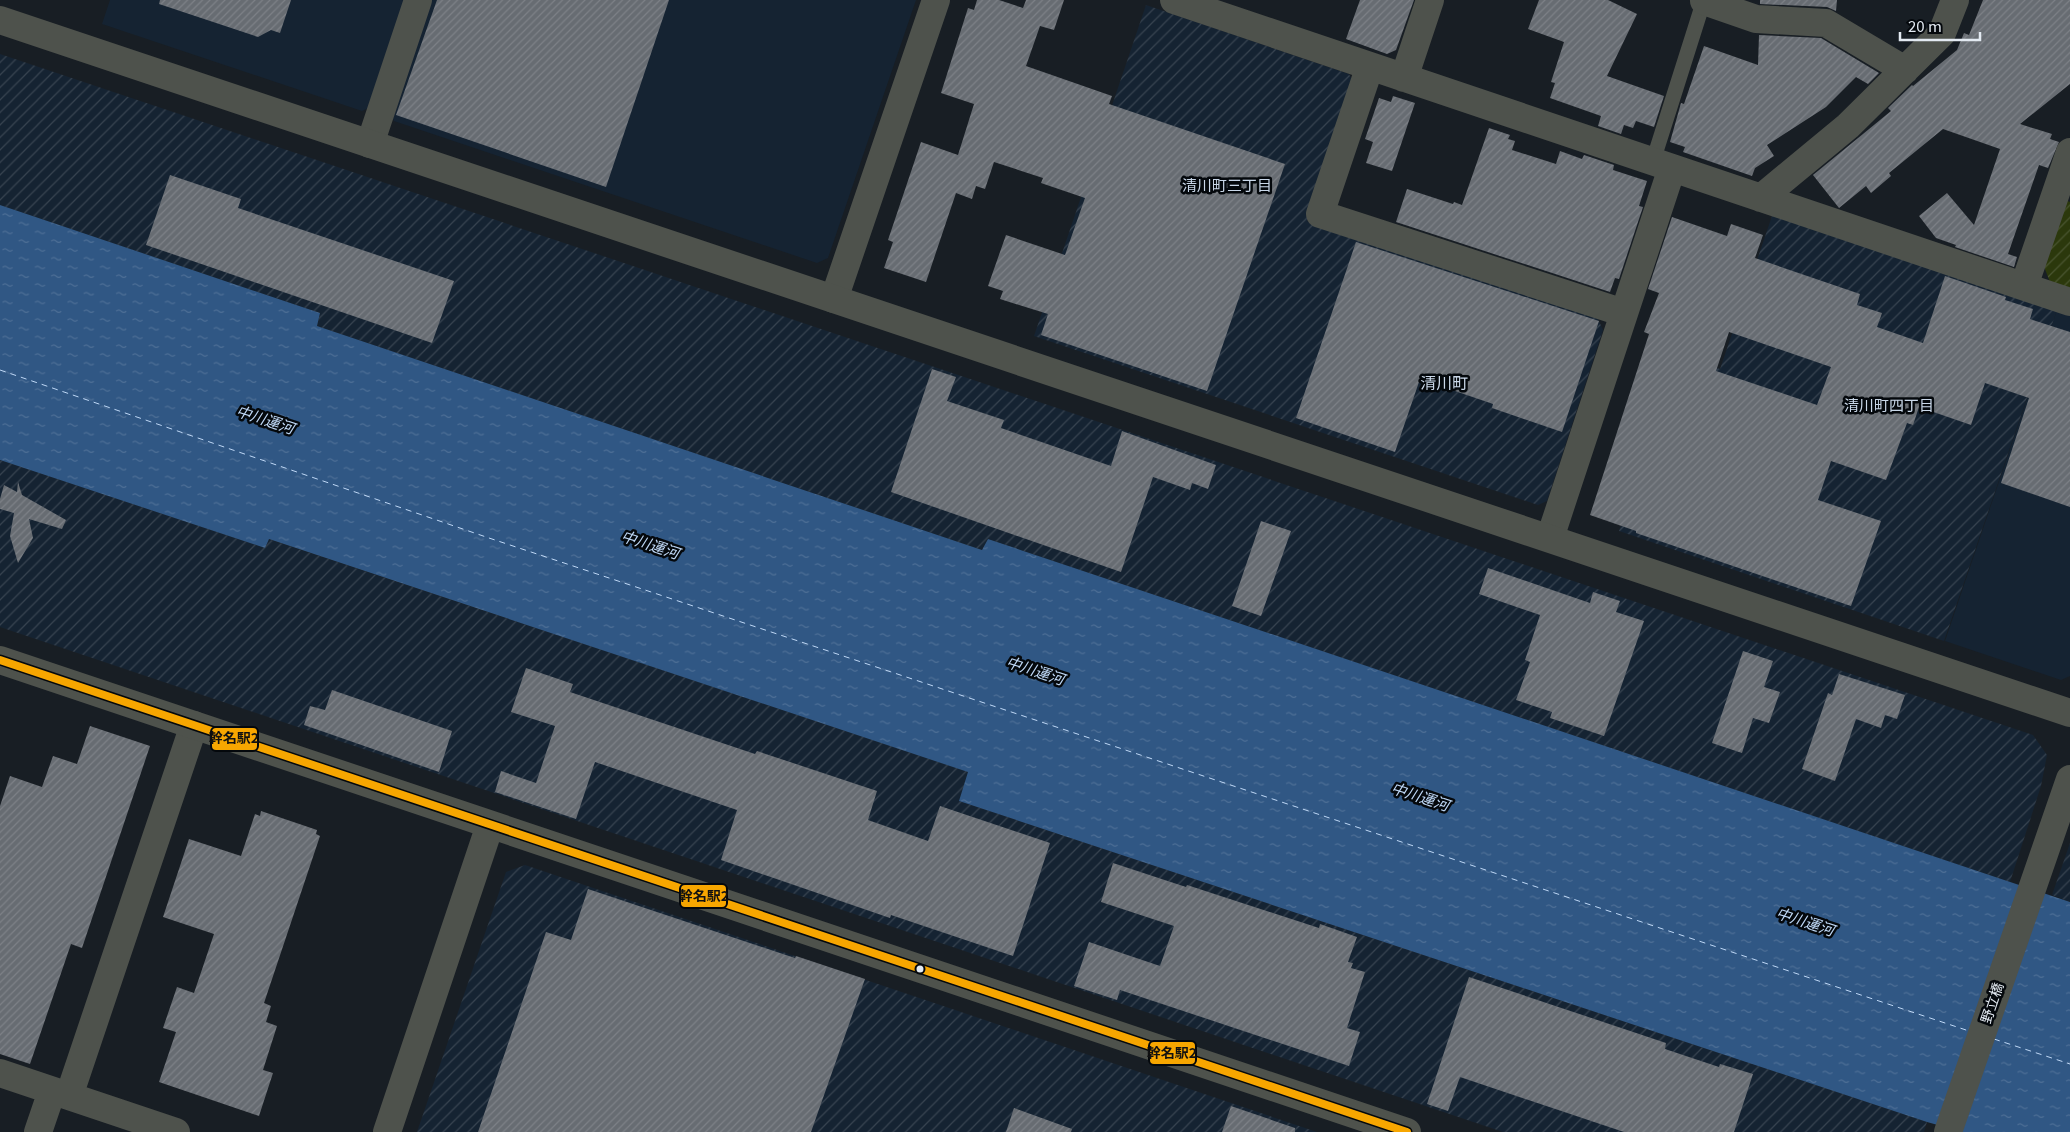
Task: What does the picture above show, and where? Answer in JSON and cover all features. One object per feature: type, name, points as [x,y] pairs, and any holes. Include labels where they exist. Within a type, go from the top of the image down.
[{"type":"street","points":[[370,144],[418,0]]},
{"type":"street","points":[[834,299],[936,0]]},
{"type":"street","points":[[1174,0],[2070,302]]},
{"type":"street","points":[[1404,78],[1430,0]]},
{"type":"street","points":[[1704,0],[1756,19],[1826,23],[1905,70]]},
{"type":"street","points":[[1761,198],[1848,126],[1942,33],[1955,0]]},
{"type":"street","points":[[0,20],[2070,713]]},
{"type":"street","points":[[1370,66],[1320,214],[1624,313]]},
{"type":"street","points":[[2024,286],[2070,152]]},
{"type":"street","points":[[1550,538],[1624,313],[1662,164]]},
{"type":"street","points":[[0,660],[490,825],[1353,1123],[1407,1132]]},
{"type":"street","points":[[38,1132],[60,1093],[194,725]]},
{"type":"street","name":"野立橋","points":[[1948,1132],[2070,779]]},
{"type":"street","points":[[387,1132],[490,825]]},
{"type":"street","points":[[0,1073],[176,1132]]},
{"type":"lane","points":[[1662,164],[1704,0]]},
{"type":"shaded area","points":[[110,0],[409,0],[373,106],[362,111],[102,24]]},
{"type":"shaded area","points":[[428,0],[916,0],[828,258],[817,263],[394,121],[390,113]]},
{"type":"shaded area","points":[[1146,5],[1349,74],[1353,83],[1307,221],[1597,317],[1603,330],[1547,501],[1538,505],[1034,336]]},
{"type":"shaded area","points":[[0,54],[2033,735],[2047,755],[2041,786],[2010,882],[988,539],[982,550],[317,326],[320,313],[0,205]]},
{"type":"shaded area","points":[[1773,213],[2057,310],[1944,641],[1619,531],[1678,355],[1720,369]]},
{"type":"shaded area","points":[[2057,310],[2070,314],[2070,676],[2061,680],[1945,641]]},
{"type":"shaded area","points":[[0,460],[265,548],[268,539],[969,772],[959,801],[1927,1122],[1924,1132],[1503,1132],[0,627]]},
{"type":"shaded area","points":[[2070,843],[2070,902],[2052,895]]},
{"type":"shaded area","points":[[525,865],[1317,1132],[417,1132],[506,872]]},
{"type":"green space","points":[[2065,200],[2070,202],[2070,288],[2050,282],[2043,264]]},
{"type":"water","name":"中川運河","points":[[0,205],[320,313],[317,326],[982,550],[988,539],[2070,902],[2070,1132],[1963,1132],[1927,1122],[959,801],[968,772],[269,539],[265,548],[0,460]]},
{"type":"building","points":[[160,0],[291,0],[280,33],[271,30],[258,37],[159,4]]},
{"type":"building","points":[[437,0],[669,0],[606,187],[396,115]]},
{"type":"building","points":[[977,0],[999,0],[1023,8],[1026,0],[1064,0],[1054,30],[1040,26],[1026,66],[1112,96],[1109,104],[1285,164],[1207,391],[1041,335],[1048,314],[1000,299],[1003,291],[988,286],[1006,235],[1065,255],[1085,198],[1041,183],[1043,178],[994,162],[985,189],[976,186],[972,199],[956,193],[926,282],[884,268],[893,242],[888,240],[921,142],[958,155],[974,104],[941,93],[968,8],[974,10]]},
{"type":"building","points":[[1360,0],[1414,0],[1396,50],[1387,54],[1346,39]]},
{"type":"building","points":[[1539,0],[1608,0],[1637,14],[1607,76],[1664,96],[1654,127],[1636,121],[1633,128],[1624,125],[1621,134],[1598,126],[1601,116],[1550,98],[1555,83],[1551,82],[1564,42],[1528,29]]},
{"type":"building","points":[[1760,0],[1837,0],[1836,11],[1827,7],[1760,4]]},
{"type":"building","points":[[1983,0],[2070,0],[2070,84],[2020,124],[2052,134],[2050,139],[2059,142],[2048,168],[2039,165],[2008,254],[2017,257],[2014,267],[1955,247],[1956,245],[1936,238],[1919,216],[1947,193],[1974,225],[2000,149],[1943,129],[1889,173],[1891,176],[1871,193],[1866,186],[1839,208],[1813,175],[1891,111],[1888,108],[1912,85],[1957,50],[1964,33],[1969,35]]},
{"type":"building","points":[[1759,35],[1821,38],[1879,73],[1868,84],[1856,77],[1826,107],[1767,145],[1774,156],[1755,168],[1752,176],[1683,152],[1685,147],[1670,142],[1681,103],[1684,104],[1704,46],[1758,65]]},
{"type":"building","points":[[1393,96],[1415,103],[1392,171],[1366,163],[1373,142],[1365,139],[1379,98],[1391,102]]},
{"type":"building","points":[[1489,128],[1510,135],[1508,139],[1515,141],[1512,150],[1556,164],[1560,151],[1582,159],[1584,155],[1614,165],[1613,170],[1647,181],[1639,206],[1643,207],[1619,279],[1615,278],[1610,292],[1396,222],[1407,189],[1453,204],[1454,202],[1462,205]]},
{"type":"building","points":[[170,175],[241,199],[238,208],[454,281],[432,343],[146,245]]},
{"type":"building","points":[[1672,217],[1727,236],[1731,224],[1763,235],[1755,258],[1860,294],[1857,305],[1882,313],[1877,327],[1923,343],[1945,276],[2006,297],[2005,300],[2033,309],[2030,319],[2070,332],[2070,507],[2001,483],[2029,398],[1985,383],[1971,425],[1919,407],[1913,425],[1907,423],[1886,480],[1831,461],[1818,500],[1881,521],[1851,606],[1636,533],[1636,531],[1590,515],[1649,334],[1644,332],[1659,293],[1648,289]],"holes":[[[1729,332],[1831,367],[1817,405],[1716,371]]]},
{"type":"building","points":[[1356,242],[1599,321],[1562,432],[1492,408],[1493,404],[1420,379],[1395,452],[1296,418]]},
{"type":"building","points":[[932,369],[956,377],[947,401],[1004,420],[1001,428],[1111,466],[1122,431],[1216,465],[1208,489],[1192,483],[1190,490],[1153,477],[1121,572],[891,492]]},
{"type":"building","points":[[18,482],[22,495],[66,520],[62,529],[29,519],[33,538],[18,563],[10,536],[14,513],[0,509],[0,499],[4,485],[17,492]]},
{"type":"building","points":[[1261,521],[1291,531],[1261,616],[1232,606]]},
{"type":"building","points":[[1488,568],[1590,603],[1593,592],[1620,601],[1616,612],[1644,621],[1604,736],[1550,718],[1552,712],[1516,700],[1530,662],[1525,660],[1540,615],[1479,594]]},
{"type":"building","points":[[1743,651],[1773,661],[1764,687],[1780,692],[1769,723],[1753,718],[1742,753],[1712,743]]},
{"type":"building","points":[[526,668],[573,684],[570,692],[755,754],[757,751],[877,791],[868,820],[928,841],[940,806],[1050,843],[1013,956],[891,915],[890,918],[721,860],[737,810],[595,762],[576,819],[495,792],[501,771],[536,783],[555,726],[511,712]]},
{"type":"building","points":[[1839,674],[1905,695],[1897,719],[1885,715],[1881,728],[1856,719],[1835,781],[1802,769],[1828,693],[1832,695]]},
{"type":"building","points":[[332,690],[452,731],[439,772],[304,725],[310,706],[325,710]]},
{"type":"building","points":[[90,726],[150,746],[82,948],[71,944],[30,1064],[0,1054],[0,806],[10,776],[42,787],[53,756],[77,764]]},
{"type":"building","points":[[261,811],[317,830],[316,834],[320,836],[264,1003],[271,1006],[266,1022],[277,1026],[263,1070],[273,1073],[259,1116],[159,1082],[176,1032],[163,1028],[177,987],[194,993],[214,934],[163,917],[189,839],[241,856],[255,814],[260,816]]},
{"type":"building","points":[[1113,863],[1319,928],[1320,924],[1357,937],[1348,962],[1353,963],[1351,968],[1365,972],[1347,1028],[1360,1032],[1349,1066],[1120,990],[1117,1000],[1074,986],[1089,942],[1160,966],[1174,926],[1101,902]]},
{"type":"building","points":[[588,889],[795,958],[796,956],[865,979],[811,1132],[478,1132],[546,932],[571,940]]},
{"type":"building","points":[[1469,977],[1666,1043],[1665,1049],[1719,1067],[1720,1064],[1753,1074],[1734,1132],[1624,1132],[1460,1077],[1448,1111],[1427,1104]]},
{"type":"building","points":[[1231,1106],[1295,1128],[1295,1132],[1222,1132]]},
{"type":"building","points":[[1014,1108],[1072,1129],[1071,1132],[1006,1132]]},
{"type":"ferry route","points":[[0,370],[489,538],[1969,1031]]},
{"type":"ferry route","points":[[1994,1039],[2070,1064]]},
{"type":"transit line","name":"幹名駅2","points":[[0,660],[1407,1132]]},
{"type":"district","name":"清川町三丁目","points":[[1227,186]]},
{"type":"district","name":"清川町","points":[[1444,383]]},
{"type":"district","name":"清川町四丁目","points":[[1889,406]]}]
